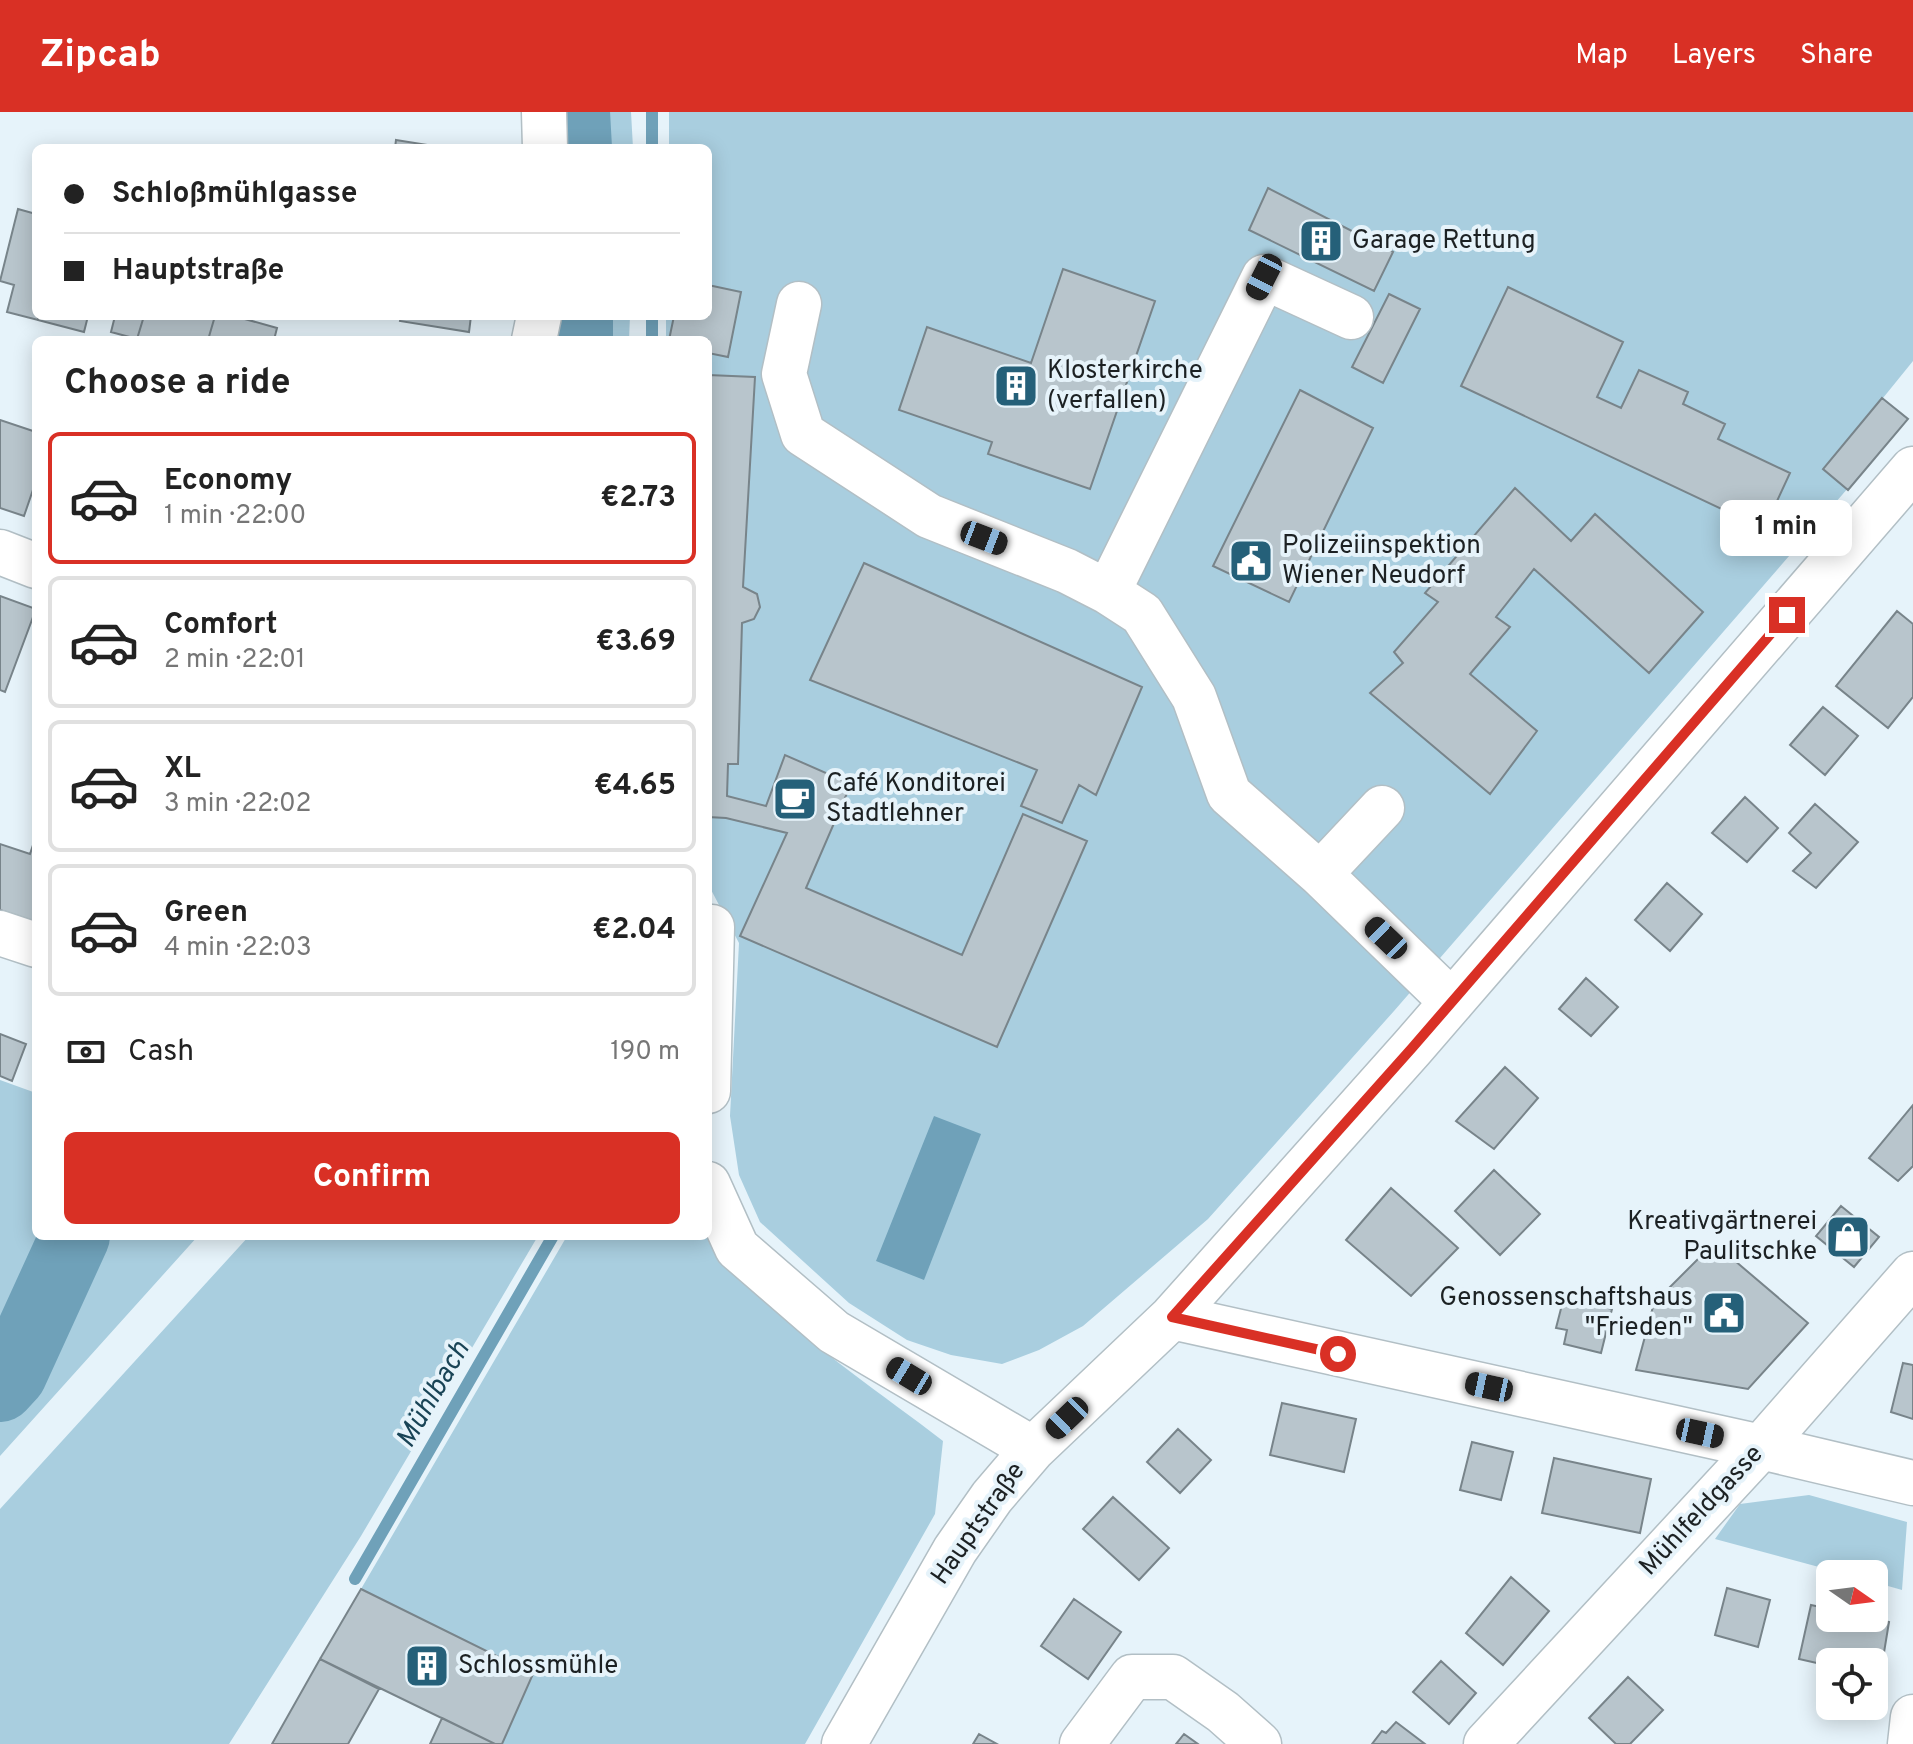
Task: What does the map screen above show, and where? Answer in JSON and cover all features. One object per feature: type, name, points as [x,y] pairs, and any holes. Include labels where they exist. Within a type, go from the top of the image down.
[{"type":"street","points":[[544,112],[545,144]]},
{"type":"street","points":[[1108,592],[1264,277],[1351,317]]},
{"type":"street","points":[[799,304],[784,374],[803,434],[929,516],[1067,571],[1142,614],[1194,697],[1229,794],[1320,874],[1452,1002]]},
{"type":"street","name":"Hauptstraße","points":[[844,1744],[955,1550],[992,1497],[1033,1449],[1172,1317],[1452,1002],[1913,469]]},
{"type":"street","points":[[0,552],[32,564]]},
{"type":"street","points":[[1320,874],[1382,808]]},
{"type":"street","points":[[0,933],[32,944]]},
{"type":"street","points":[[712,1193],[737,1248],[834,1332],[1033,1449]]},
{"type":"street","name":"Mühlfeldgasse","points":[[1486,1744],[1761,1447],[1913,1274]]},
{"type":"street","points":[[1172,1317],[1913,1483]]},
{"type":"street","points":[[1082,1744],[1132,1677],[1173,1677],[1223,1712],[1259,1744]]},
{"type":"street","points":[[1910,1744],[1913,1717]]},
{"type":"shaded area","points":[[587,112],[631,112],[633,144],[587,144]]},
{"type":"shaded area","points":[[669,112],[1913,112],[1913,361],[1883,398],[1908,419],[1394,1011],[1208,1219],[1083,1326],[1039,1350],[1002,1364],[951,1355],[907,1340],[849,1303],[760,1222],[739,1175],[730,1116],[739,943],[712,892],[712,336],[666,336],[666,320],[712,320],[712,144],[669,144]]},
{"type":"shaded area","points":[[558,320],[630,320],[629,336],[556,336]]},
{"type":"shaded area","points":[[0,1080],[32,1092],[32,1240],[194,1240],[0,1456]]},
{"type":"shaded area","points":[[934,1116],[981,1134],[924,1280],[876,1261]]},
{"type":"shaded area","points":[[245,1240],[536,1240],[361,1536],[229,1744],[0,1744],[0,1509]]},
{"type":"shaded area","points":[[565,1240],[711,1240],[759,1295],[788,1321],[943,1441],[935,1514],[805,1744],[502,1744],[533,1674],[361,1589]]},
{"type":"shaded area","points":[[1809,1495],[1907,1522],[1902,1590],[1888,1586],[1888,1560],[1816,1560],[1816,1566],[1715,1539],[1740,1504]]},
{"type":"building","points":[[396,140],[421,144],[396,144]]},
{"type":"building","name":"Garage Rettung","points":[[1268,188],[1393,252],[1374,291],[1249,230]]},
{"type":"building","points":[[18,209],[32,213],[32,318],[7,312],[14,285],[0,281]]},
{"type":"building","name":"Klosterkirche (verfallen)","points":[[1063,269],[1155,301],[1090,489],[988,454],[992,442],[899,410],[927,327],[1031,363]]},
{"type":"building","points":[[712,286],[741,292],[728,357],[712,354],[712,336],[670,336],[673,320],[712,320]]},
{"type":"building","points":[[1508,287],[1623,342],[1597,397],[1621,408],[1639,370],[1688,392],[1683,404],[1725,424],[1718,439],[1790,473],[1764,529],[1461,386]]},
{"type":"building","points":[[1389,294],[1420,309],[1383,383],[1352,367]]},
{"type":"building","points":[[38,320],[87,320],[84,332]]},
{"type":"building","points":[[114,320],[143,320],[138,336],[111,332]]},
{"type":"building","points":[[143,320],[214,320],[209,336],[138,336]]},
{"type":"building","points":[[214,320],[248,320],[277,328],[275,336],[209,336]]},
{"type":"building","points":[[400,320],[470,320],[469,332]]},
{"type":"building","points":[[712,375],[755,377],[743,587],[757,594],[760,607],[754,619],[742,623],[738,764],[728,764],[727,796],[766,806],[785,755],[851,784],[806,888],[962,955],[1023,814],[1087,841],[997,1047],[740,936],[787,833],[712,817]]},
{"type":"building","points":[[1300,390],[1373,428],[1289,602],[1213,566]]},
{"type":"building","points":[[1882,398],[1908,419],[1848,490],[1823,469]]},
{"type":"building","points":[[0,420],[32,431],[32,493],[24,516],[0,508]]},
{"type":"building","points":[[1515,488],[1571,541],[1595,514],[1703,612],[1649,673],[1534,569],[1496,617],[1510,627],[1470,674],[1537,731],[1490,794],[1370,693],[1403,663],[1394,652],[1438,602],[1425,593]]},
{"type":"building","points":[[864,563],[1142,687],[1096,795],[1079,785],[1062,823],[1021,806],[1037,770],[810,680]]},
{"type":"building","points":[[0,596],[32,608],[32,620],[5,692],[0,690]]},
{"type":"building","points":[[1897,611],[1913,624],[1913,697],[1888,728],[1836,686]]},
{"type":"building","points":[[1823,707],[1858,736],[1825,775],[1790,745]]},
{"type":"building","points":[[1745,797],[1778,828],[1747,862],[1712,833]]},
{"type":"building","points":[[1815,804],[1858,842],[1816,888],[1793,871],[1811,853],[1789,833]]},
{"type":"building","points":[[0,844],[30,854],[32,848],[32,921],[0,910]]},
{"type":"building","points":[[1667,883],[1702,914],[1670,951],[1635,920]]},
{"type":"building","points":[[1586,978],[1618,1007],[1591,1036],[1559,1009]]},
{"type":"building","points":[[0,1034],[26,1044],[12,1081],[0,1076]]},
{"type":"building","points":[[1505,1067],[1538,1098],[1494,1149],[1456,1121]]},
{"type":"building","points":[[1913,1105],[1913,1166],[1898,1181],[1869,1158]]},
{"type":"building","points":[[1494,1170],[1540,1214],[1500,1255],[1455,1211]]},
{"type":"building","points":[[1391,1188],[1458,1248],[1411,1296],[1346,1240]]},
{"type":"building","name":"Kreativgärtnerei Paulitschke","points":[[1841,1206],[1879,1237],[1854,1267],[1816,1236]]},
{"type":"building","name":"Genossenschaftshaus \"Frieden\"","points":[[1714,1243],[1808,1323],[1748,1389],[1636,1370],[1654,1303]]},
{"type":"building","points":[[1564,1297],[1612,1309],[1601,1353],[1564,1344],[1567,1330],[1556,1328]]},
{"type":"building","points":[[1903,1363],[1913,1365],[1913,1419],[1891,1412]]},
{"type":"building","points":[[1282,1403],[1356,1419],[1344,1472],[1270,1455]]},
{"type":"building","points":[[1178,1429],[1211,1460],[1180,1493],[1147,1462]]},
{"type":"building","points":[[1472,1442],[1513,1452],[1501,1500],[1460,1490]]},
{"type":"building","points":[[1554,1458],[1651,1479],[1640,1533],[1542,1513]]},
{"type":"building","points":[[1113,1497],[1169,1548],[1139,1580],[1083,1529]]},
{"type":"building","points":[[1511,1577],[1549,1611],[1503,1665],[1466,1633]]},
{"type":"building","points":[[1727,1588],[1770,1600],[1758,1647],[1715,1635]]},
{"type":"building","name":"Schlossmühle","points":[[361,1589],[533,1674],[502,1744],[495,1744],[320,1659]]},
{"type":"building","points":[[1074,1599],[1121,1632],[1088,1679],[1041,1646]]},
{"type":"building","points":[[1811,1605],[1816,1606],[1816,1632],[1887,1632],[1885,1648],[1816,1648],[1816,1663],[1799,1659]]},
{"type":"building","points":[[320,1659],[379,1689],[348,1744],[272,1744]]},
{"type":"building","points":[[1441,1661],[1476,1693],[1449,1724],[1413,1692]]},
{"type":"building","points":[[1628,1677],[1663,1710],[1630,1744],[1616,1744],[1589,1718]]},
{"type":"building","points":[[442,1718],[495,1744],[430,1744]]},
{"type":"building","points":[[1396,1722],[1425,1744],[1372,1744],[1382,1731],[1386,1733]]},
{"type":"building","points":[[979,1734],[997,1744],[973,1744]]},
{"type":"building","points":[[1184,1734],[1198,1744],[1176,1744]]},
{"type":"waterway","points":[[575,112],[577,144]]},
{"type":"waterway","name":"Mühlbach","points":[[652,112],[652,144]]},
{"type":"waterway","points":[[578,320],[578,336]]},
{"type":"waterway","name":"Mühlbach","points":[[652,320],[652,336]]},
{"type":"waterway","points":[[0,1387],[12,1374],[73,1240]]},
{"type":"waterway","name":"Mühlbach","points":[[355,1579],[551,1240]]},
{"type":"place","name":"Garage Rettung","points":[[1321,241]]},
{"type":"place","name":"Klosterkirche (verfallen)","points":[[1016,386]]},
{"type":"place","name":"Polizeiinspektion Wiener Neudorf","points":[[1251,561]]},
{"type":"place","name":"Café Konditorei Stadtlehner","points":[[795,799]]},
{"type":"place","name":"Kreativgärtnerei Paulitschke","points":[[1848,1237]]},
{"type":"place","name":"Genossenschaftshaus \"Frieden\"","points":[[1724,1313]]},
{"type":"place","name":"Schlossmühle","points":[[427,1666]]},
{"type":"route","points":[[1338,1354],[1172,1317],[1412,1048],[1787,615]]}]
